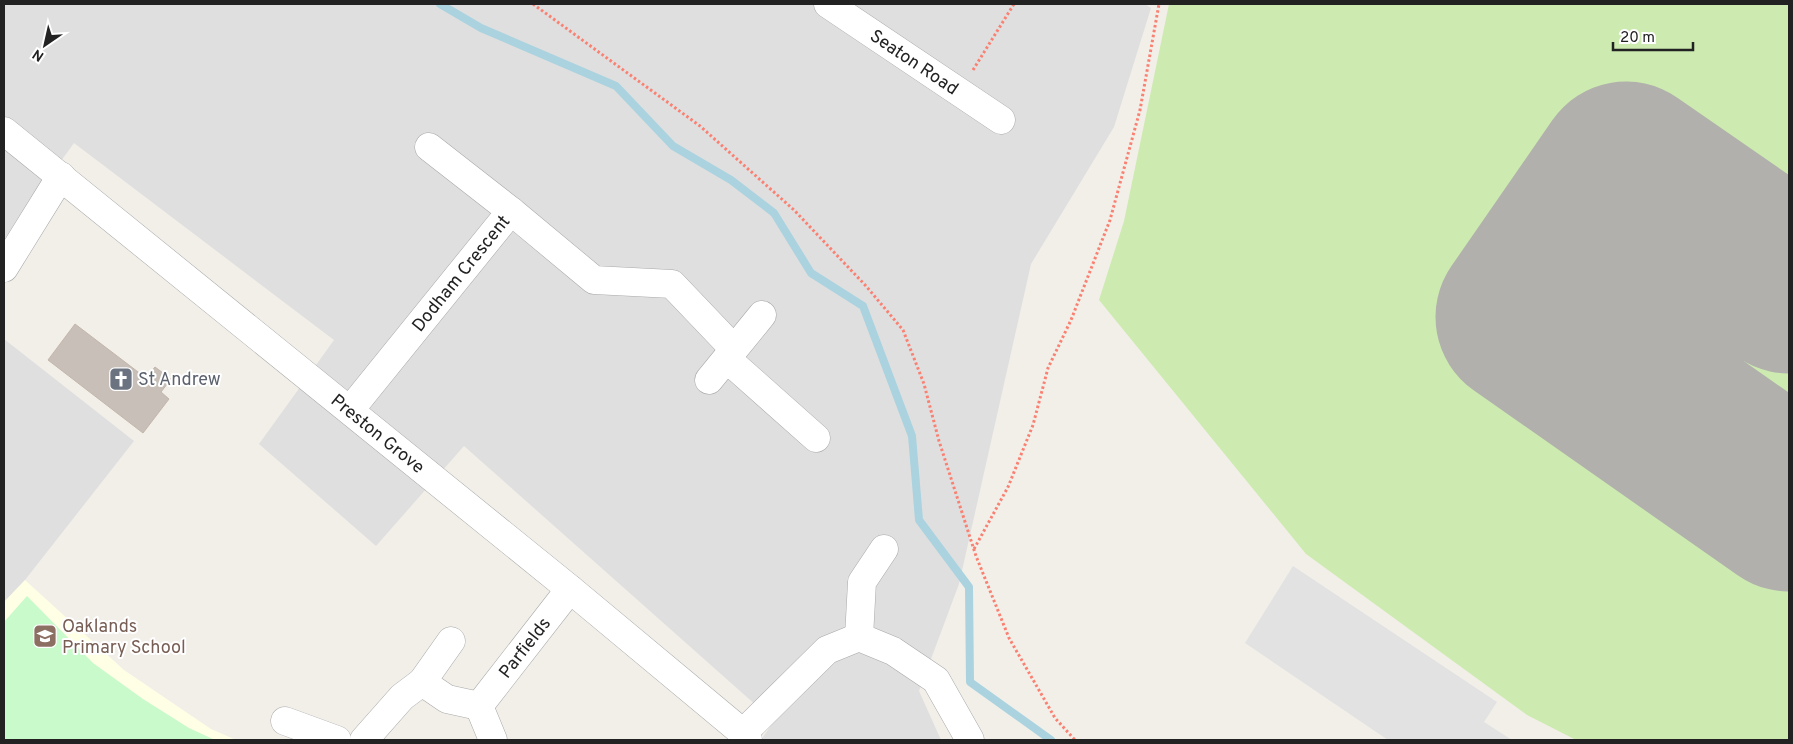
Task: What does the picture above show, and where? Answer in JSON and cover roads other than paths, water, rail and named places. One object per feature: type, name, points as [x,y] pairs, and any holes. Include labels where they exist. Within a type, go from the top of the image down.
[{"type":"street","name":"Seaton Road","points":[[828,4],[1001,120]]},
{"type":"street","name":"Preston Grove","points":[[4,132],[61,176],[570,589],[746,737]]},
{"type":"street","points":[[429,147],[511,211]]},
{"type":"street","points":[[4,268],[61,176]]},
{"type":"street","name":"Dodham Crescent","points":[[350,410],[511,211],[594,280],[672,284],[730,354],[816,438]]},
{"type":"street","points":[[709,380],[762,315]]},
{"type":"street","points":[[859,638],[862,582],[884,549]]},
{"type":"street","name":"Parfields","points":[[479,706],[570,589]]},
{"type":"street","points":[[746,737],[827,650],[859,638],[893,650],[936,680],[970,740]]},
{"type":"street","points":[[364,740],[402,697],[422,682],[451,641]]},
{"type":"street","points":[[422,682],[447,699],[479,706],[493,740]]},
{"type":"street","points":[[285,722],[337,740]]},
{"type":"waterway","points":[[440,4],[481,28],[616,86],[673,146],[731,180],[774,213],[811,273],[863,306],[912,436],[919,520],[969,587],[970,682],[1051,740]]},
{"type":"place","name":"St Andrew","points":[[121,379]]},
{"type":"place","name":"Oaklands Primary School","points":[[45,636]]}]
